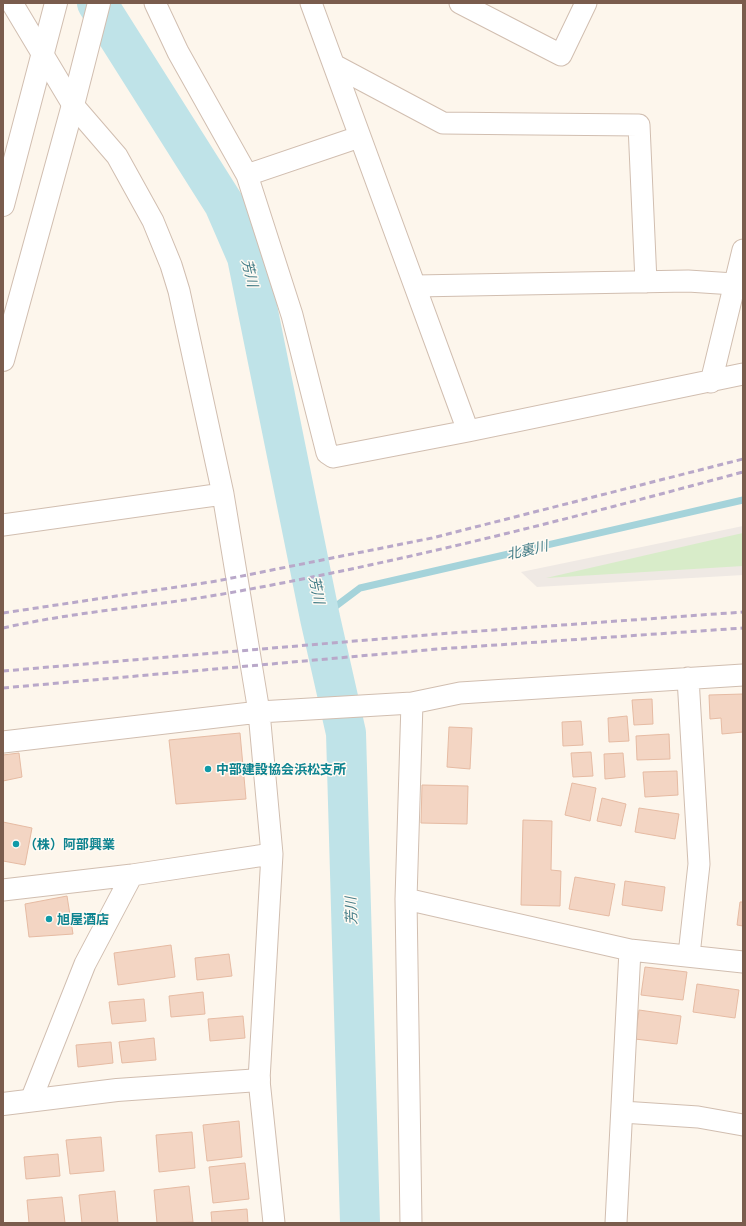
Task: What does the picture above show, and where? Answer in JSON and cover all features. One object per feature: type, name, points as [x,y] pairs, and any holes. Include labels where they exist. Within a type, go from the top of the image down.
[{"type":"street","points":[[12,3],[42,55],[75,97],[117,156],[153,221],[171,265],[179,291],[223,494],[259,712],[272,854],[259,1080],[274,1223]]},
{"type":"street","points":[[3,360],[75,97],[99,3]]},
{"type":"street","points":[[155,3],[178,52],[247,175],[292,315],[327,453],[333,456],[468,431],[711,382],[743,374]]},
{"type":"street","points":[[311,3],[468,431]]},
{"type":"street","points":[[460,3],[561,55],[586,3]]},
{"type":"street","points":[[3,205],[54,11]]},
{"type":"street","points":[[334,66],[443,123],[639,125],[646,282]]},
{"type":"street","points":[[247,175],[359,137]]},
{"type":"street","points":[[711,382],[743,250]]},
{"type":"street","points":[[416,286],[688,281],[734,284]]},
{"type":"street","points":[[3,524],[223,494]]},
{"type":"street","points":[[3,742],[259,712],[408,702],[460,693],[743,675]]},
{"type":"street","points":[[688,678],[699,864],[689,955]]},
{"type":"street","points":[[408,702],[406,899],[411,1223]]},
{"type":"street","points":[[3,890],[132,875],[272,854]]},
{"type":"street","points":[[31,1100],[85,964],[132,875]]},
{"type":"street","points":[[406,899],[630,950],[689,955],[743,962]]},
{"type":"street","points":[[616,1223],[630,950]]},
{"type":"street","points":[[3,1104],[117,1090],[259,1080]]},
{"type":"street","points":[[622,1112],[698,1118],[743,1126]]},
{"type":"shaded area","points":[[743,526],[743,575],[537,587],[521,572]]},
{"type":"green space","points":[[743,533],[743,566],[546,578],[734,535]]},
{"type":"building","points":[[743,694],[743,732],[722,734],[721,718],[710,719],[709,695]]},
{"type":"building","points":[[652,699],[653,724],[634,725],[632,700]]},
{"type":"building","points":[[627,716],[629,741],[609,742],[608,718]]},
{"type":"building","points":[[581,721],[583,745],[563,746],[562,722]]},
{"type":"building","points":[[449,727],[472,728],[470,769],[447,767]]},
{"type":"building","name":"中部建設協会浜松支所","points":[[240,733],[246,799],[176,804],[169,740]]},
{"type":"building","points":[[669,734],[670,759],[637,760],[636,736]]},
{"type":"building","points":[[591,752],[593,776],[573,777],[571,753]]},
{"type":"building","points":[[19,753],[22,777],[3,781],[3,755]]},
{"type":"building","points":[[623,753],[625,777],[605,779],[604,754]]},
{"type":"building","points":[[677,771],[678,795],[645,797],[643,772]]},
{"type":"building","points":[[572,783],[596,788],[590,821],[565,815]]},
{"type":"building","points":[[422,785],[468,786],[467,824],[421,823]]},
{"type":"building","points":[[602,798],[626,804],[621,826],[597,821]]},
{"type":"building","points":[[639,808],[679,814],[675,839],[635,832]]},
{"type":"building","points":[[523,820],[552,821],[551,870],[561,871],[560,906],[521,905]]},
{"type":"building","name":"（株）阿部興業","points":[[3,822],[32,828],[25,865],[3,861]]},
{"type":"building","points":[[575,877],[615,884],[609,916],[569,909]]},
{"type":"building","points":[[625,881],[665,887],[662,911],[622,905]]},
{"type":"building","name":"旭屋酒店","points":[[67,896],[73,934],[29,937],[25,904]]},
{"type":"building","points":[[740,902],[743,902],[743,926],[737,925]]},
{"type":"building","points":[[171,945],[175,977],[118,985],[114,953]]},
{"type":"building","points":[[229,954],[232,976],[197,980],[195,958]]},
{"type":"building","points":[[645,967],[687,972],[683,1000],[641,995]]},
{"type":"building","points":[[697,984],[739,990],[735,1018],[693,1012]]},
{"type":"building","points":[[203,992],[205,1014],[171,1017],[169,996]]},
{"type":"building","points":[[144,999],[146,1021],[112,1024],[109,1002]]},
{"type":"building","points":[[639,1010],[681,1016],[677,1044],[635,1039]]},
{"type":"building","points":[[243,1016],[245,1038],[210,1041],[208,1019]]},
{"type":"building","points":[[154,1038],[156,1060],[122,1063],[119,1042]]},
{"type":"building","points":[[111,1042],[113,1063],[78,1067],[76,1045]]},
{"type":"building","points":[[239,1121],[242,1157],[207,1161],[203,1125]]},
{"type":"building","points":[[192,1132],[195,1168],[159,1172],[156,1135]]},
{"type":"building","points":[[101,1137],[104,1171],[70,1174],[66,1140]]},
{"type":"building","points":[[58,1154],[60,1176],[26,1179],[24,1157]]},
{"type":"building","points":[[245,1163],[249,1199],[213,1203],[209,1167]]},
{"type":"building","points":[[189,1186],[193,1222],[157,1223],[154,1190]]},
{"type":"building","points":[[115,1191],[118,1223],[82,1223],[79,1195]]},
{"type":"building","points":[[62,1197],[65,1223],[29,1223],[27,1200]]},
{"type":"building","points":[[247,1209],[248,1223],[212,1223],[211,1212]]},
{"type":"waterway","name":"芳川","points":[[97,3],[224,204],[247,257],[320,618],[346,733],[360,1223]]},
{"type":"waterway","name":"北裏川","points":[[320,618],[360,588],[743,500]]},
{"type":"railway","points":[[3,613],[217,581],[432,538],[743,459]]},
{"type":"railway","points":[[3,628],[29,622],[217,595],[284,583],[482,540],[743,472]]},
{"type":"railway","points":[[3,671],[438,634],[743,612]]},
{"type":"railway","points":[[3,688],[438,649],[743,628]]},
{"type":"place","name":"中部建設協会浜松支所","points":[[208,769]]},
{"type":"place","name":"（株）阿部興業","points":[[16,844]]},
{"type":"place","name":"旭屋酒店","points":[[49,919]]}]
